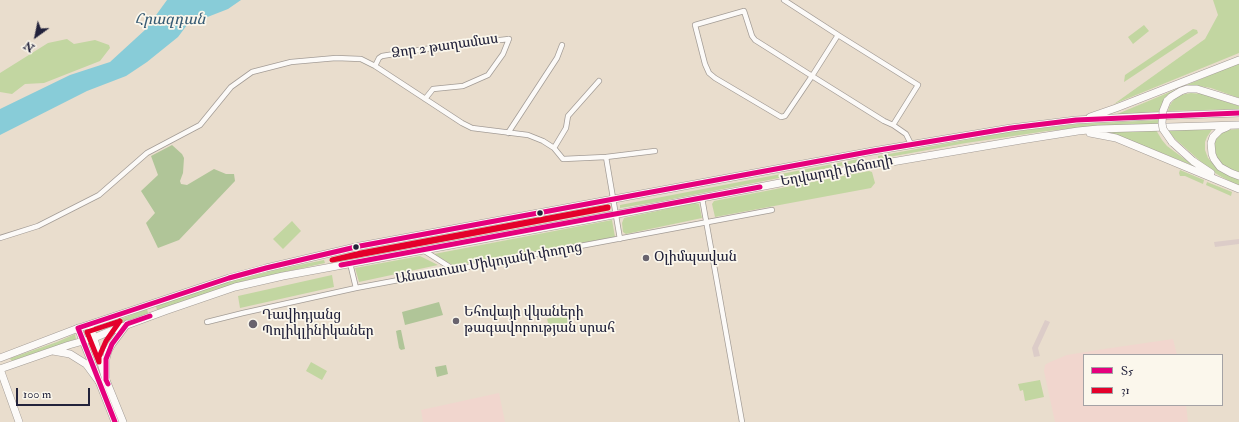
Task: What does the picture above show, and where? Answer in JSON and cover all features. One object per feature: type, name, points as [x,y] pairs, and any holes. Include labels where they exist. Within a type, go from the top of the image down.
[{"type":"main road","points":[[1076,120],[1116,108],[1239,60]]},
{"type":"main road","points":[[1229,184],[1193,161],[1172,142],[1163,129],[1163,111],[1167,101],[1176,93],[1187,89],[1197,89],[1239,102]]},
{"type":"main road","name":"Եղվարդի խճուղի","points":[[0,358],[43,340],[230,278],[266,268],[367,245],[911,144],[1010,128],[1076,120],[1239,113]]},
{"type":"main road","points":[[1236,125],[1224,128],[1215,134],[1211,143],[1211,148],[1214,159],[1220,167],[1239,176]]},
{"type":"main road","name":"Եղվարդի խճուղի","points":[[0,369],[69,345],[83,342],[127,324],[235,288],[283,276],[874,165],[1078,131],[1098,129],[1236,125]]},
{"type":"main road","points":[[1078,131],[1116,138],[1239,189]]},
{"type":"main road","points":[[873,151],[874,165]]},
{"type":"main road","points":[[329,254],[332,267]]},
{"type":"main road","points":[[150,304],[153,315]]},
{"type":"main road","points":[[103,381],[108,351],[127,324]]},
{"type":"main road","points":[[90,325],[103,381],[115,422]]},
{"type":"main road","points":[[78,328],[83,342],[123,422]]},
{"type":"main road","points":[[53,351],[70,354],[86,364],[103,381]]},
{"type":"main road","points":[[0,369],[19,422]]},
{"type":"street","points":[[784,0],[918,85],[893,125]]},
{"type":"street","points":[[838,35],[812,76],[785,116],[781,117],[709,73],[705,64],[695,25],[744,11],[752,36],[755,40],[812,76],[884,121],[893,125],[906,134],[911,144]]},
{"type":"street","name":"Ձոր 2 թաղամաս","points":[[425,99],[434,89],[463,86],[488,75],[503,54],[509,39],[382,56],[379,58],[375,66],[425,99],[462,123],[472,128],[528,135],[543,141],[554,148],[564,159],[606,156]]},
{"type":"street","points":[[508,133],[557,58],[562,45]]},
{"type":"street","points":[[0,238],[38,226],[99,195],[146,154],[200,125],[231,87],[252,72],[291,62],[336,58],[361,59],[375,66]]},
{"type":"street","points":[[554,148],[566,128],[568,116],[599,81]]},
{"type":"street","points":[[620,239],[606,156],[655,151]]},
{"type":"street","points":[[702,198],[742,422]]},
{"type":"street","name":"Անաստաս Միկոյանի փողոց","points":[[207,322],[356,288],[772,210]]},
{"type":"street","points":[[423,250],[453,269]]},
{"type":"street","points":[[350,263],[356,288]]},
{"type":"shaded area","points":[[1239,239],[1239,244],[1215,247],[1214,242]]},
{"type":"shaded area","points":[[1045,320],[1050,322],[1038,348],[1040,356],[1034,357],[1032,348]]},
{"type":"shaded area","points":[[1173,339],[1177,354],[1083,354],[1083,406],[1186,406],[1188,422],[1055,422],[1044,371],[1045,365],[1067,355]]},
{"type":"shaded area","points":[[499,393],[505,422],[423,422],[421,410]]},
{"type":"green space","points":[[1213,0],[1239,0],[1239,53],[1114,104],[1205,39],[1218,15]]},
{"type":"green space","points":[[1144,25],[1149,31],[1133,44],[1128,37]]},
{"type":"green space","points":[[1193,29],[1197,30],[1198,33],[1124,82],[1125,75]]},
{"type":"green space","points":[[67,39],[74,44],[95,40],[109,45],[110,48],[100,61],[44,83],[25,84],[12,94],[0,92],[0,73],[48,43]]},
{"type":"green space","points":[[1239,63],[1239,98],[1211,88],[1193,85],[1183,87],[1170,94],[1163,102],[1158,113],[1115,115]]},
{"type":"green space","points":[[1191,93],[1202,94],[1239,106],[1239,109],[1168,111],[1172,102],[1177,97]]},
{"type":"green space","points":[[1159,120],[1159,124],[1047,131],[966,143],[878,159],[878,156],[1009,132],[1078,124]]},
{"type":"green space","points":[[1213,128],[1205,142],[1205,150],[1208,158],[1218,169],[1239,178],[1239,186],[1209,169],[1173,137],[1167,129]]},
{"type":"green space","points":[[1239,129],[1239,173],[1224,166],[1216,157],[1214,143],[1222,132]]},
{"type":"green space","points":[[1156,130],[1167,146],[1194,166],[1109,132]]},
{"type":"green space","points":[[172,145],[182,154],[184,158],[183,173],[180,181],[181,184],[187,185],[214,169],[226,174],[234,174],[235,181],[179,240],[158,248],[146,223],[155,213],[141,191],[158,175],[151,156]]},
{"type":"green space","points":[[864,158],[865,161],[620,208],[620,205]]},
{"type":"green space","points":[[1180,170],[1204,180],[1203,184],[1185,176],[1180,176]]},
{"type":"green space","points":[[869,171],[872,172],[875,183],[871,188],[715,217],[712,204],[714,201]]},
{"type":"green space","points":[[1207,182],[1232,192],[1231,196],[1206,185]]},
{"type":"green space","points":[[695,203],[699,204],[702,218],[626,234],[623,232],[622,223],[624,218]]},
{"type":"green space","points":[[608,206],[609,210],[550,221],[549,217]]},
{"type":"green space","points":[[544,218],[544,222],[366,256],[365,253]]},
{"type":"green space","points":[[612,220],[615,237],[454,266],[434,254]]},
{"type":"green space","points":[[292,221],[301,231],[283,249],[273,239]]},
{"type":"green space","points":[[360,253],[361,257],[334,262],[333,258]]},
{"type":"green space","points":[[420,256],[438,265],[359,282],[355,268]]},
{"type":"green space","points":[[324,260],[325,263],[244,281],[157,310],[156,306],[226,282]]},
{"type":"green space","points":[[332,275],[334,287],[240,308],[238,296]]},
{"type":"green space","points":[[439,302],[443,315],[405,325],[402,312]]},
{"type":"green space","points":[[147,309],[148,313],[98,331],[97,328]]},
{"type":"green space","points":[[565,313],[569,322],[550,329],[547,319]]},
{"type":"green space","points":[[401,330],[405,349],[401,350],[399,348],[396,331]]},
{"type":"green space","points":[[75,334],[76,339],[12,361],[10,359],[57,342]]},
{"type":"green space","points":[[311,362],[327,371],[322,380],[306,371]]},
{"type":"green space","points":[[446,365],[448,374],[437,377],[435,367]]},
{"type":"green space","points":[[1040,380],[1044,397],[1025,401],[1023,390],[1020,391],[1018,384]]},
{"type":"water","name":"Հրազդան","points":[[167,0],[241,0],[228,9],[187,25],[178,37],[147,62],[126,76],[87,91],[0,135],[0,109],[70,75],[110,62],[146,29]]},
{"type":"transit line","name":"Տ5","points":[[115,422],[78,328],[229,278],[360,246],[873,151],[1011,128],[1076,120],[1239,113]]},
{"type":"transit line","name":"Տ5","points":[[341,265],[760,187]]},
{"type":"transit line","name":"31","points":[[608,207],[608,208],[332,260],[361,253],[608,207]]},
{"type":"transit line","name":"Տ5","points":[[108,384],[106,380],[106,359],[112,344],[127,324],[150,316]]},
{"type":"transit line","name":"31","points":[[120,321],[106,341],[99,357],[99,362],[87,332],[120,321]]},
{"type":"place","name":"Օլիմպավան","points":[[646,258]]},
{"type":"place","name":"Եհովայի վկաների թագավորության սրահ","points":[[456,321]]},
{"type":"place","name":"Դավիդյանց Պոլիկլինիկաներ","points":[[253,324]]}]
